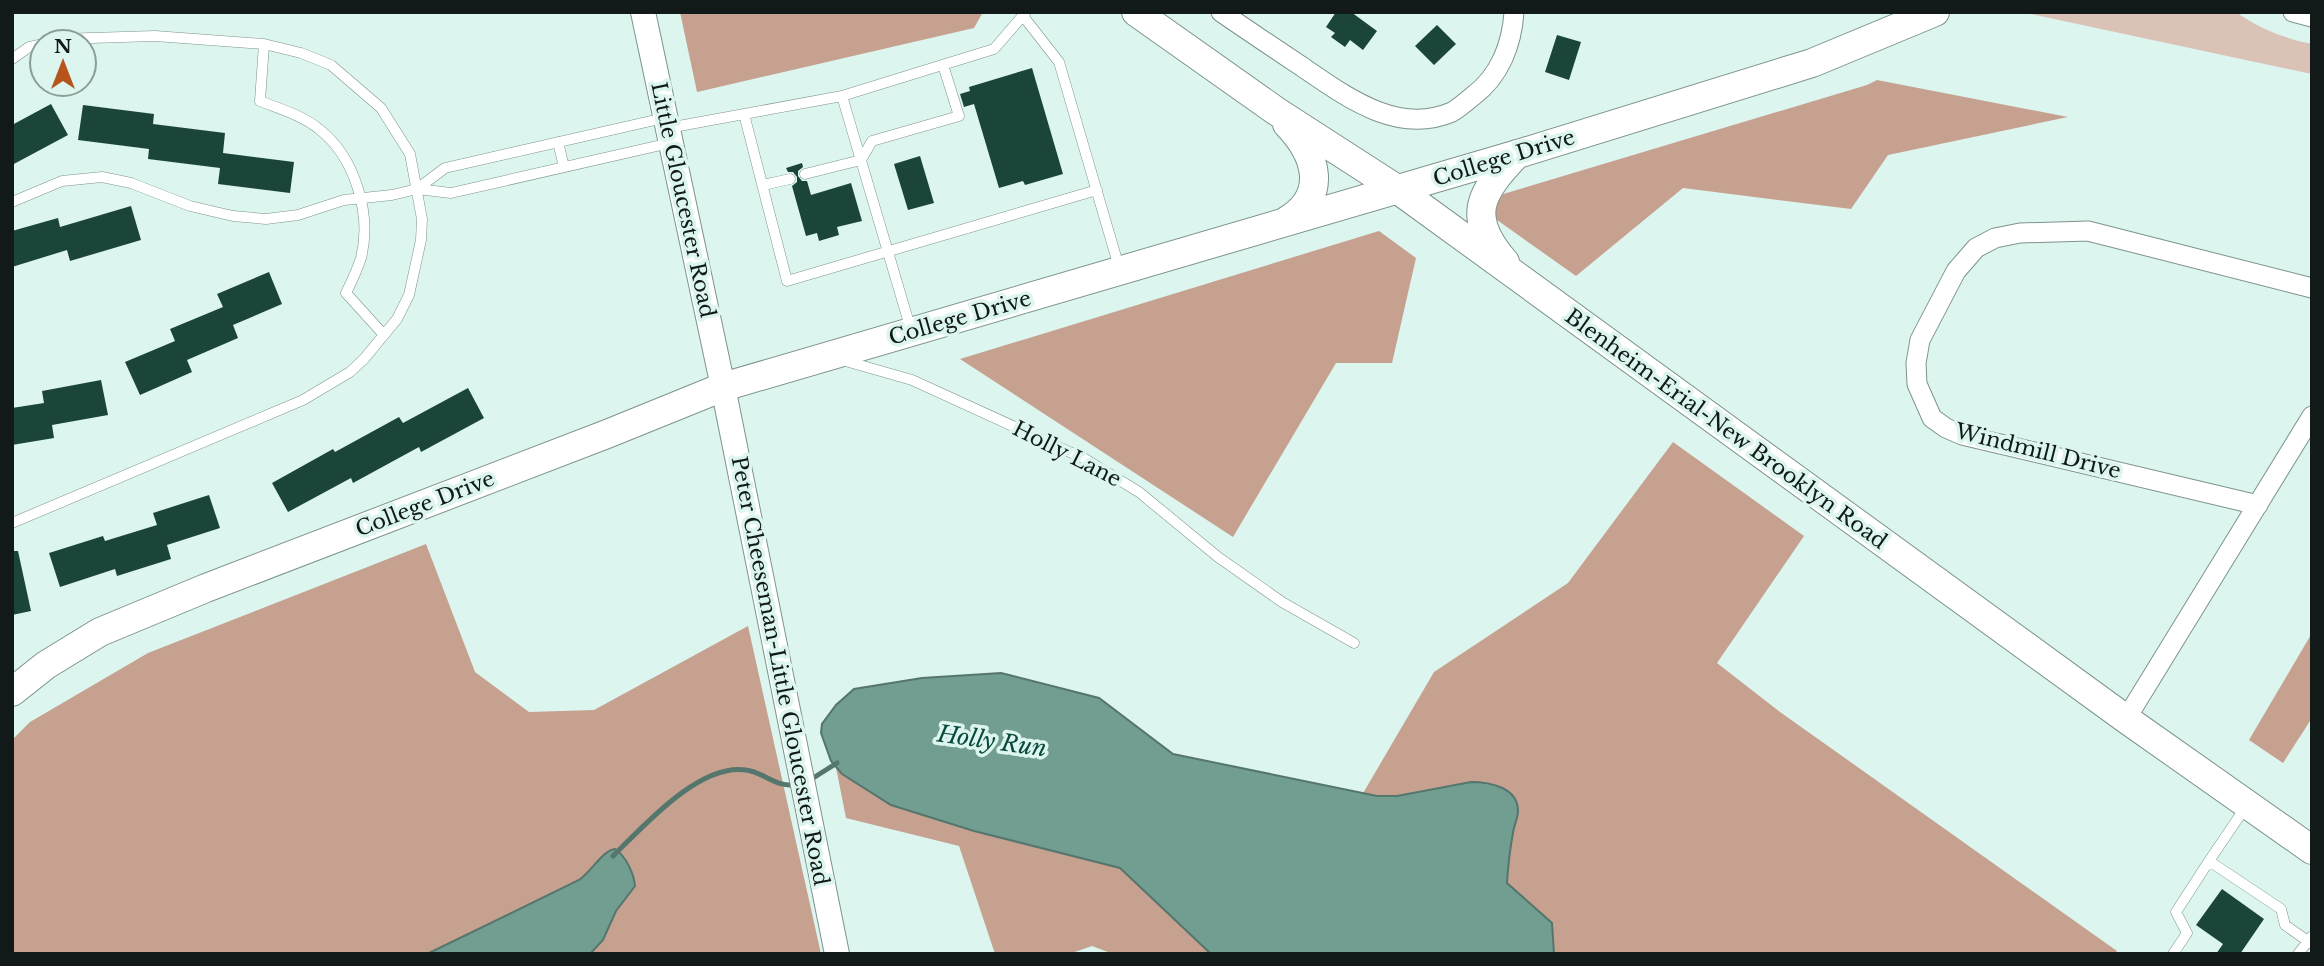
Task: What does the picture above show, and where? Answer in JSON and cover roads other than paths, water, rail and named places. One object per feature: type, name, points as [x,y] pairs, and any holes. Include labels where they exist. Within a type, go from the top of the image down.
[{"type":"main road","name":"Blenheim-Erial-New Brooklyn Road","points":[[1136,12],[1276,111],[1397,190],[2309,850]]},
{"type":"main road","name":"College Drive","points":[[12,692],[46,665],[100,632],[206,588],[723,387],[1518,154],[1812,63],[1935,12]]},
{"type":"main road","points":[[1276,111],[1300,139],[1315,175],[1313,191],[1306,205],[1283,223]]},
{"type":"main road","points":[[1518,154],[1486,189],[1481,206],[1485,229],[1496,251],[1530,286]]},
{"type":"street","name":"Little Gloucester Road","points":[[643,12],[723,387]]},
{"type":"street","points":[[1221,12],[1348,97],[1381,113],[1402,118],[1424,118],[1452,111],[1480,91],[1500,66],[1506,52],[1514,12]]},
{"type":"street","points":[[2293,12],[2312,17]]},
{"type":"street","name":"Windmill Drive","points":[[2258,505],[1975,438],[1946,428],[1932,418],[1917,384],[1916,363],[1920,340],[1955,271],[1976,248],[1995,239],[2020,233],[2088,231],[2312,288]]},
{"type":"street","name":"Peter Cheeseman-Little Gloucester Road","points":[[723,387],[837,954]]},
{"type":"street","points":[[2126,719],[2312,416]]},
{"type":"lane","points":[[418,189],[444,168],[558,142],[668,130],[842,96],[994,49],[1024,14],[1059,62],[1121,271]]},
{"type":"lane","points":[[12,523],[303,400],[349,372],[364,359],[397,319],[409,295],[421,240],[422,219],[410,154],[381,108],[331,65],[301,53],[264,44],[155,36],[98,38]]},
{"type":"lane","points":[[264,44],[260,101],[298,116],[320,130],[349,167],[360,198],[364,238],[361,257],[346,293],[384,335]]},
{"type":"lane","points":[[12,59],[28,48]]},
{"type":"lane","points":[[805,174],[861,160],[872,141],[959,116],[943,65]]},
{"type":"lane","points":[[842,96],[912,332]]},
{"type":"lane","points":[[744,114],[787,281],[1097,190]]},
{"type":"lane","points":[[12,202],[62,181],[102,177],[131,183],[190,206],[247,217],[281,218],[327,204],[360,198],[418,189],[451,192],[564,167],[668,130]]},
{"type":"lane","points":[[558,142],[564,167]]},
{"type":"lane","points":[[763,185],[790,179]]},
{"type":"lane","name":"Holly Lane","points":[[828,356],[912,380],[1085,459],[1139,492],[1218,557],[1282,602],[1354,643]]},
{"type":"lane","points":[[2173,954],[2187,933],[2175,912],[2247,804]]},
{"type":"lane","points":[[2209,861],[2281,909],[2285,925],[2310,941],[2298,954]]},
{"type":"water","points":[[1001,673],[1099,698],[1173,754],[1377,796],[1397,796],[1471,782],[1486,783],[1508,791],[1517,803],[1518,811],[1507,883],[1552,923],[1554,954],[1211,954],[1120,868],[974,831],[891,805],[842,774],[831,761],[821,733],[822,724],[836,705],[854,689],[922,678]]},
{"type":"water","points":[[615,849],[629,866],[635,886],[616,911],[603,940],[590,954],[427,954],[579,880],[606,853]]},
{"type":"waterway","name":"Holly Run","points":[[810,780],[837,763]]},
{"type":"waterway","name":"Holly Run","points":[[613,856],[674,799],[710,776],[728,770],[746,770],[783,784],[797,784]]}]
